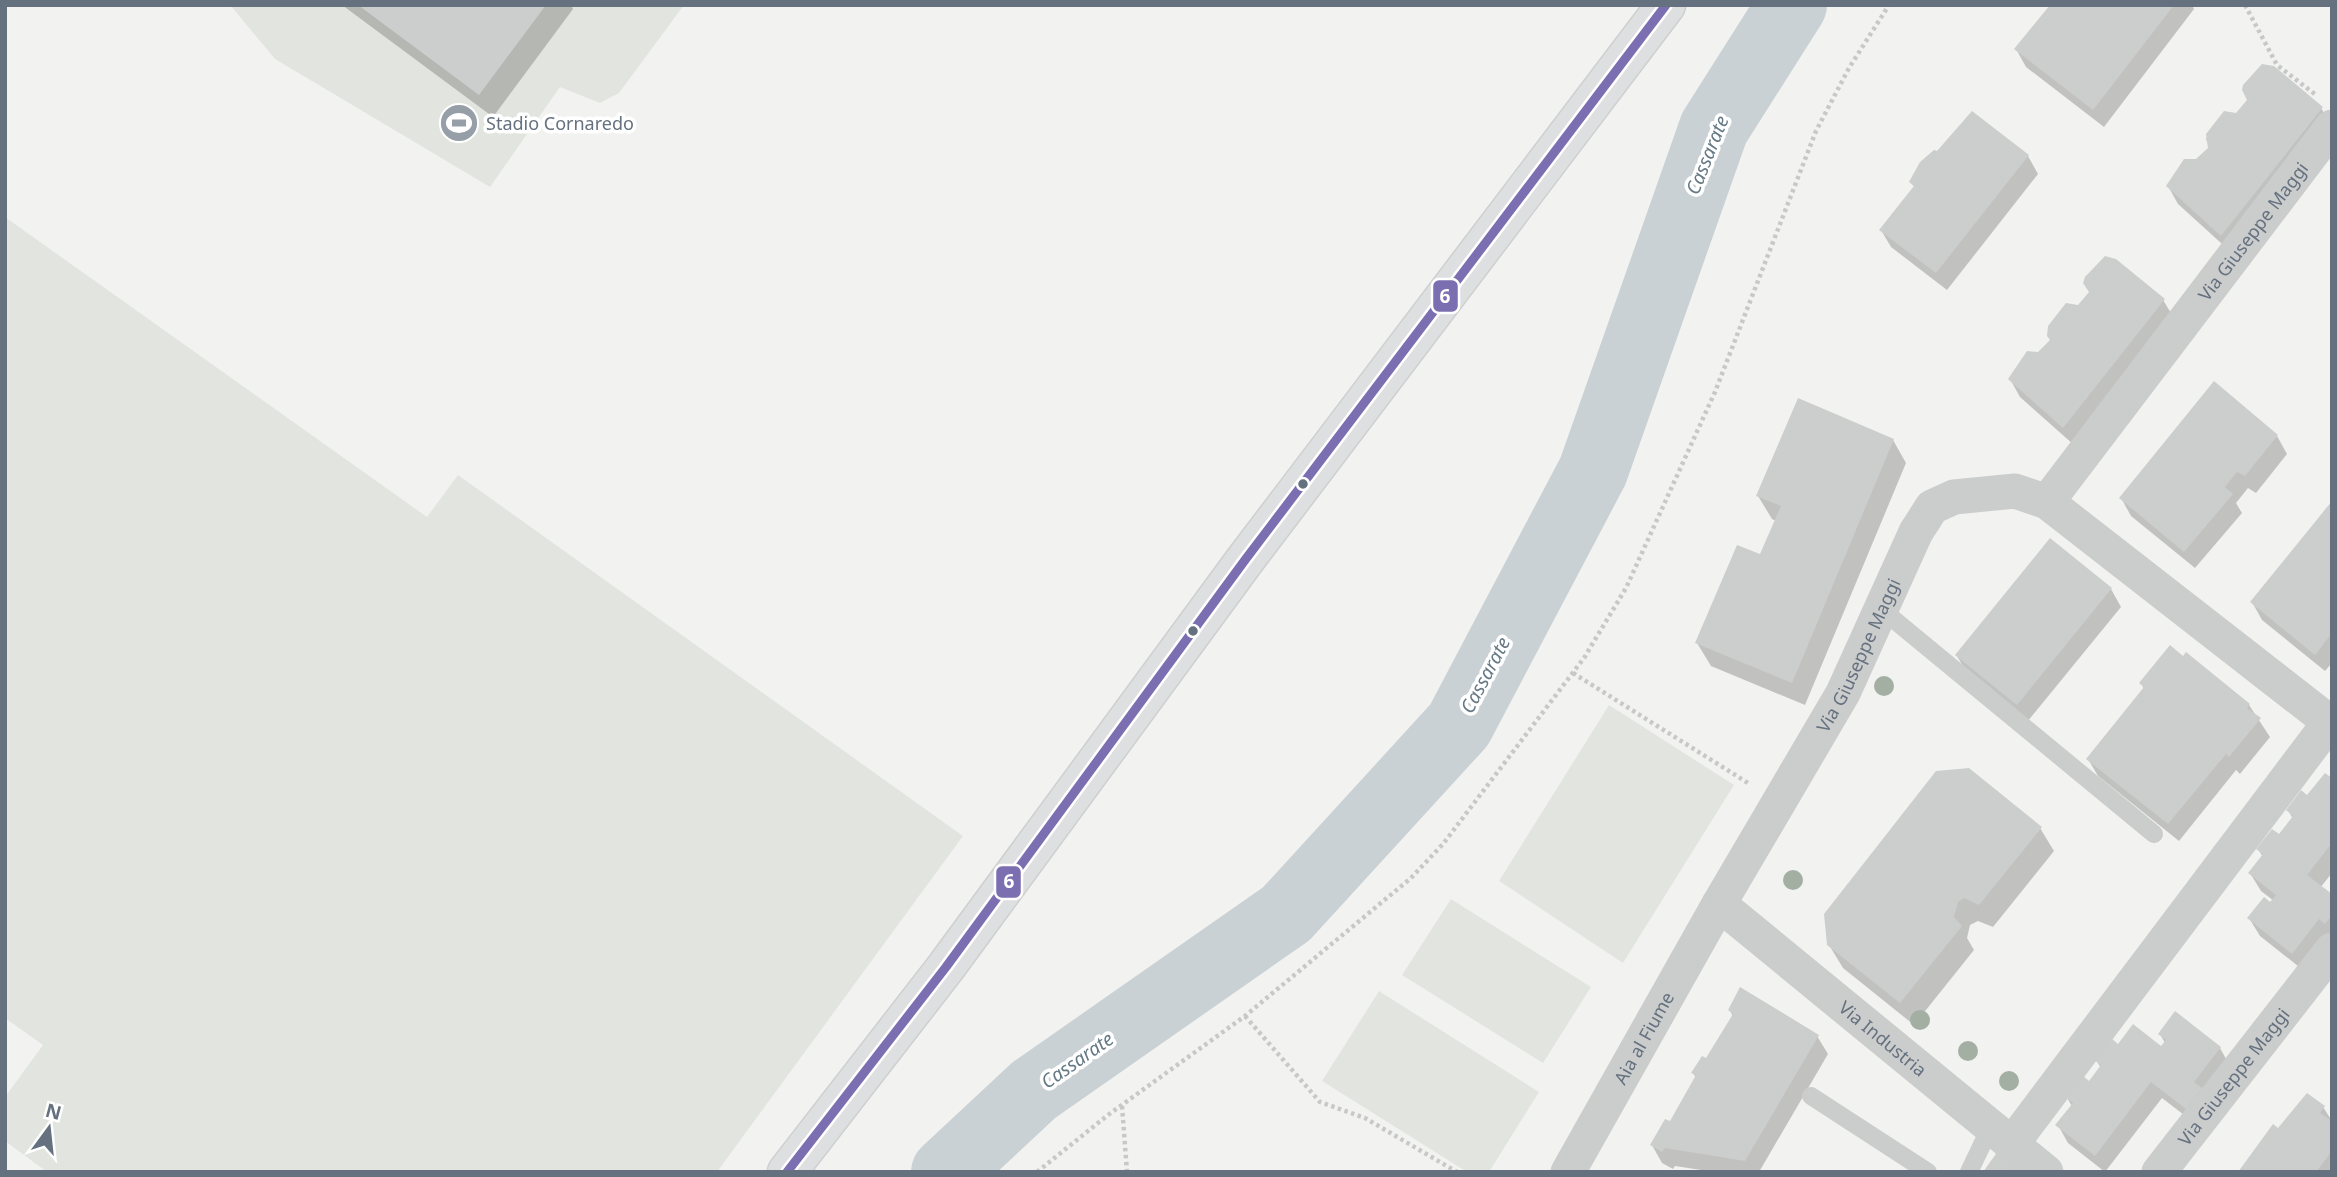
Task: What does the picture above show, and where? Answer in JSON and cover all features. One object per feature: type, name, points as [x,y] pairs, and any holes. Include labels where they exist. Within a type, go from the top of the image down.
[{"type":"main road","points":[[787,1172],[962,945],[1245,560],[1665,5]]},
{"type":"street","name":"Via Giuseppe Maggi","points":[[2047,502],[2326,113]]},
{"type":"street","name":"Via Giuseppe Maggi","points":[[1719,904],[1843,693],[1916,531],[1932,507],[1954,497],[2015,491],[2047,502],[2331,722],[2001,1136]]},
{"type":"street","name":"Via Industria","points":[[1719,904],[2046,1172]]},
{"type":"street","name":"Aia al Fiume","points":[[1568,1172],[1719,904]]},
{"type":"street","name":"Via Giuseppe Maggi","points":[[2159,1172],[2332,950]]},
{"type":"lane","points":[[1881,609],[2154,834]]},
{"type":"lane","points":[[1811,1096],[1927,1172]]},
{"type":"lane","points":[[1969,1172],[2001,1136]]},
{"type":"path","points":[[1037,1172],[1122,1105],[1245,1016],[1410,878],[1443,844],[1573,673],[1626,589],[1710,404],[1815,131],[1849,68],[1889,5]]},
{"type":"path","points":[[2245,5],[2277,65],[2326,113]]},
{"type":"path","points":[[1573,673],[1778,802]]},
{"type":"path","points":[[1245,1016],[1320,1102],[1365,1118],[1457,1172]]},
{"type":"path","points":[[1122,1105],[1127,1172]]},
{"type":"shaded area","name":"Stadio Cornaredo","points":[[230,5],[684,5],[619,93],[600,103],[560,87],[490,187],[275,59]]},
{"type":"shaded area","points":[[5,217],[427,517],[458,475],[963,836],[717,1172],[47,1172],[5,1141],[5,1097],[43,1045],[5,1018]]},
{"type":"shaded area","points":[[1609,705],[1734,785],[1623,963],[1499,881]]},
{"type":"shaded area","points":[[1451,899],[1591,987],[1543,1063],[1402,975]]},
{"type":"shaded area","points":[[1379,991],[1539,1092],[1489,1172],[1467,1172],[1322,1081]]},
{"type":"building","points":[[358,5],[546,5],[479,95]]},
{"type":"building","points":[[2050,5],[2174,5],[2093,110],[2014,49]]},
{"type":"building","points":[[2262,64],[2274,66],[2323,107],[2221,236],[2166,186],[2184,159],[2196,159],[2208,148],[2206,134],[2224,111],[2236,113],[2247,100],[2242,90],[2243,85]]},
{"type":"building","points":[[1972,111],[2029,155],[1936,273],[1879,230],[1914,186],[1909,182],[1920,162],[1934,150],[1937,151]]},
{"type":"building","points":[[2105,256],[2116,259],[2165,299],[2063,428],[2008,379],[2027,351],[2038,352],[2050,340],[2047,336],[2048,326],[2066,303],[2078,305],[2089,292],[2083,283],[2085,277]]},
{"type":"building","points":[[2214,381],[2278,435],[2245,476],[2237,472],[2225,487],[2233,494],[2184,552],[2119,498]]},
{"type":"building","points":[[1798,398],[1894,439],[1792,683],[1695,643],[1737,545],[1760,554],[1781,506],[1756,496]]},
{"type":"building","points":[[2332,501],[2332,633],[2315,655],[2250,602]]},
{"type":"building","points":[[2050,538],[2112,588],[2017,705],[1955,655]]},
{"type":"building","points":[[2170,645],[2183,656],[2186,652],[2250,704],[2247,708],[2261,718],[2229,757],[2226,754],[2168,824],[2086,759],[2144,687],[2139,683]]},
{"type":"building","points":[[1969,768],[2042,827],[1979,905],[1964,898],[1958,902],[1954,917],[1962,926],[1900,1003],[1827,945],[1824,914],[1936,771]]},
{"type":"building","points":[[2325,773],[2332,778],[2332,843],[2307,875],[2332,894],[2332,915],[2325,924],[2319,919],[2292,954],[2247,918],[2264,897],[2270,902],[2276,895],[2248,873],[2263,854],[2256,849],[2272,829],[2279,834],[2293,816],[2286,810],[2301,790],[2307,795]]},
{"type":"building","points":[[1740,987],[1819,1035],[1745,1161],[1665,1148],[1662,1152],[1650,1145],[1665,1119],[1670,1121],[1696,1075],[1691,1073],[1702,1056],[1706,1058],[1733,1014],[1728,1010]]},
{"type":"building","points":[[2175,1011],[2221,1047],[2194,1082],[2202,1088],[2186,1109],[2151,1082],[2095,1156],[2055,1125],[2073,1103],[2065,1097],[2082,1075],[2089,1081],[2101,1065],[2094,1060],[2111,1038],[2118,1044],[2133,1024],[2161,1046],[2166,1040],[2158,1034]]},
{"type":"building","points":[[2307,1093],[2325,1106],[2320,1113],[2332,1121],[2332,1151],[2316,1172],[2238,1172],[2273,1124],[2278,1128]]},
{"type":"building","points":[[1998,1151],[2025,1172],[1983,1172]]},
{"type":"waterway","name":"Cassarate","points":[[946,1172],[1034,1090],[1286,914],[1459,725],[1593,471],[1714,128],[1792,5]]},
{"type":"transit line","name":"6","points":[[787,1172],[946,967],[1245,560],[1666,5]]},
{"type":"place","name":"Stadio Cornaredo","points":[[459,123]]}]
